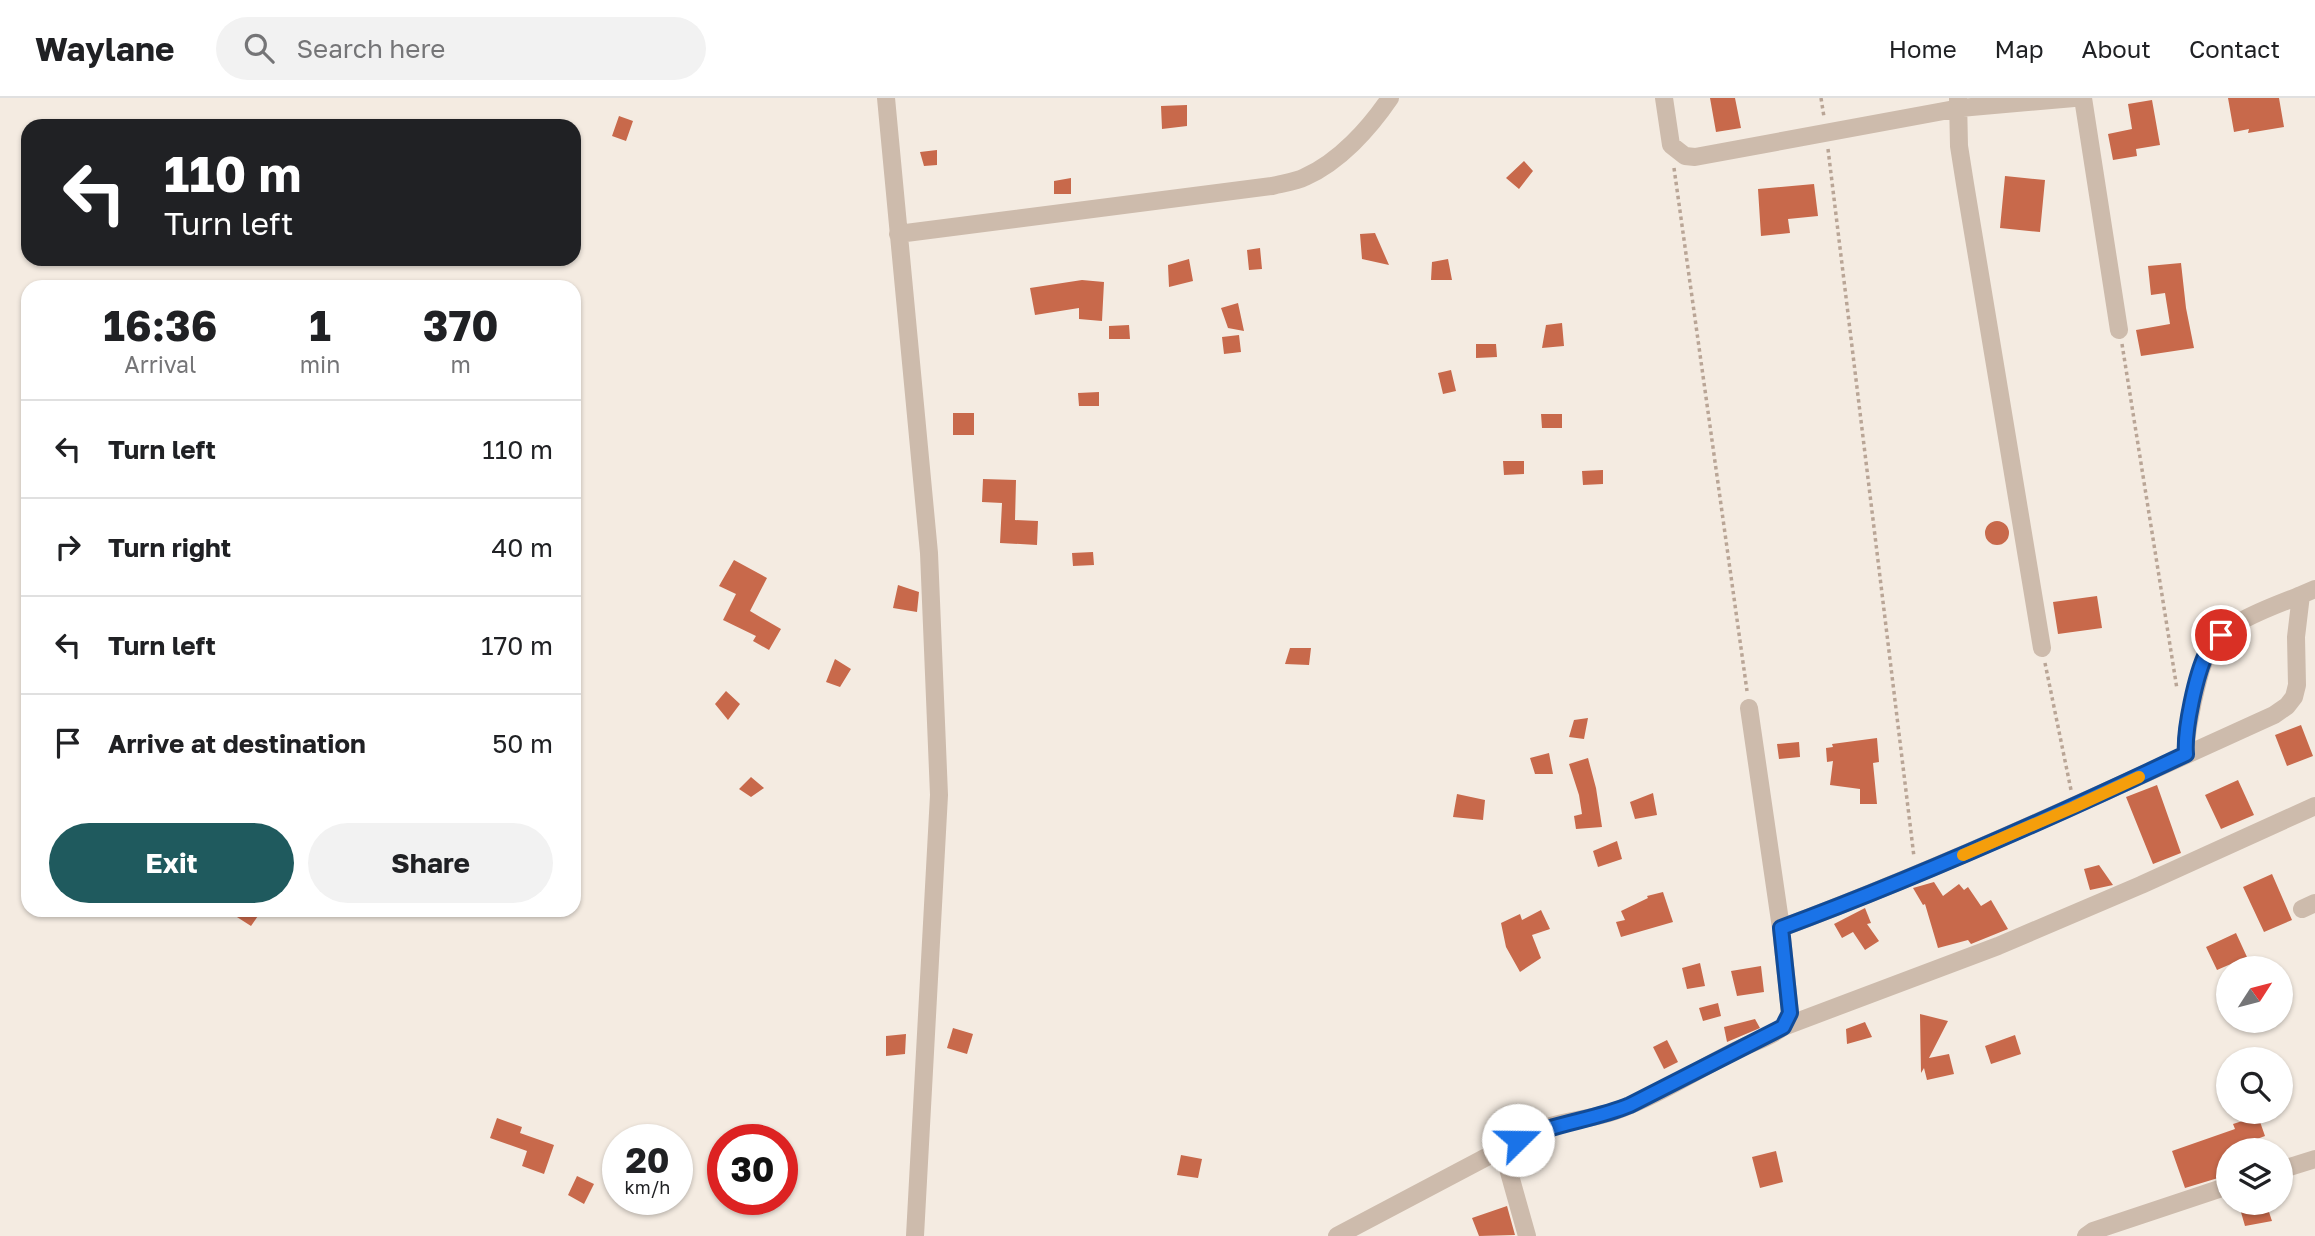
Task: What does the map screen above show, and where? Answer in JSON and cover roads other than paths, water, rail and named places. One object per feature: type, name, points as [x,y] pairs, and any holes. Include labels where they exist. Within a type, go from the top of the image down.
[{"type":"street","points":[[886,98],[929,553],[939,783],[915,1236]]},
{"type":"street","points":[[898,234],[1272,186],[1303,178],[1348,146],[1376,118],[1390,98]]},
{"type":"street","points":[[1664,98],[1671,145],[1685,156],[1695,157],[1826,133],[1959,103],[2074,98]]},
{"type":"street","points":[[2083,98],[2119,330]]},
{"type":"street","points":[[1959,103],[1959,145],[2042,648]]},
{"type":"street","points":[[2186,754],[2187,729],[2208,652],[2221,635],[2233,626],[2308,592]]},
{"type":"street","points":[[1781,928],[2002,839],[2274,715],[2294,697],[2297,685],[2296,637],[2308,592]]},
{"type":"street","points":[[1749,708],[1781,928],[1790,1013],[1783,1027]]},
{"type":"street","points":[[1337,1236],[1518,1140],[1552,1126],[1606,1114],[1642,1100],[1783,1027],[1998,946],[2141,886],[2315,806]]},
{"type":"street","points":[[1518,1140],[1507,1155],[1507,1164],[1527,1236]]},
{"type":"street","points":[[2293,1166],[2315,1159]]},
{"type":"street","points":[[2086,1236],[2093,1231],[2216,1189]]}]
